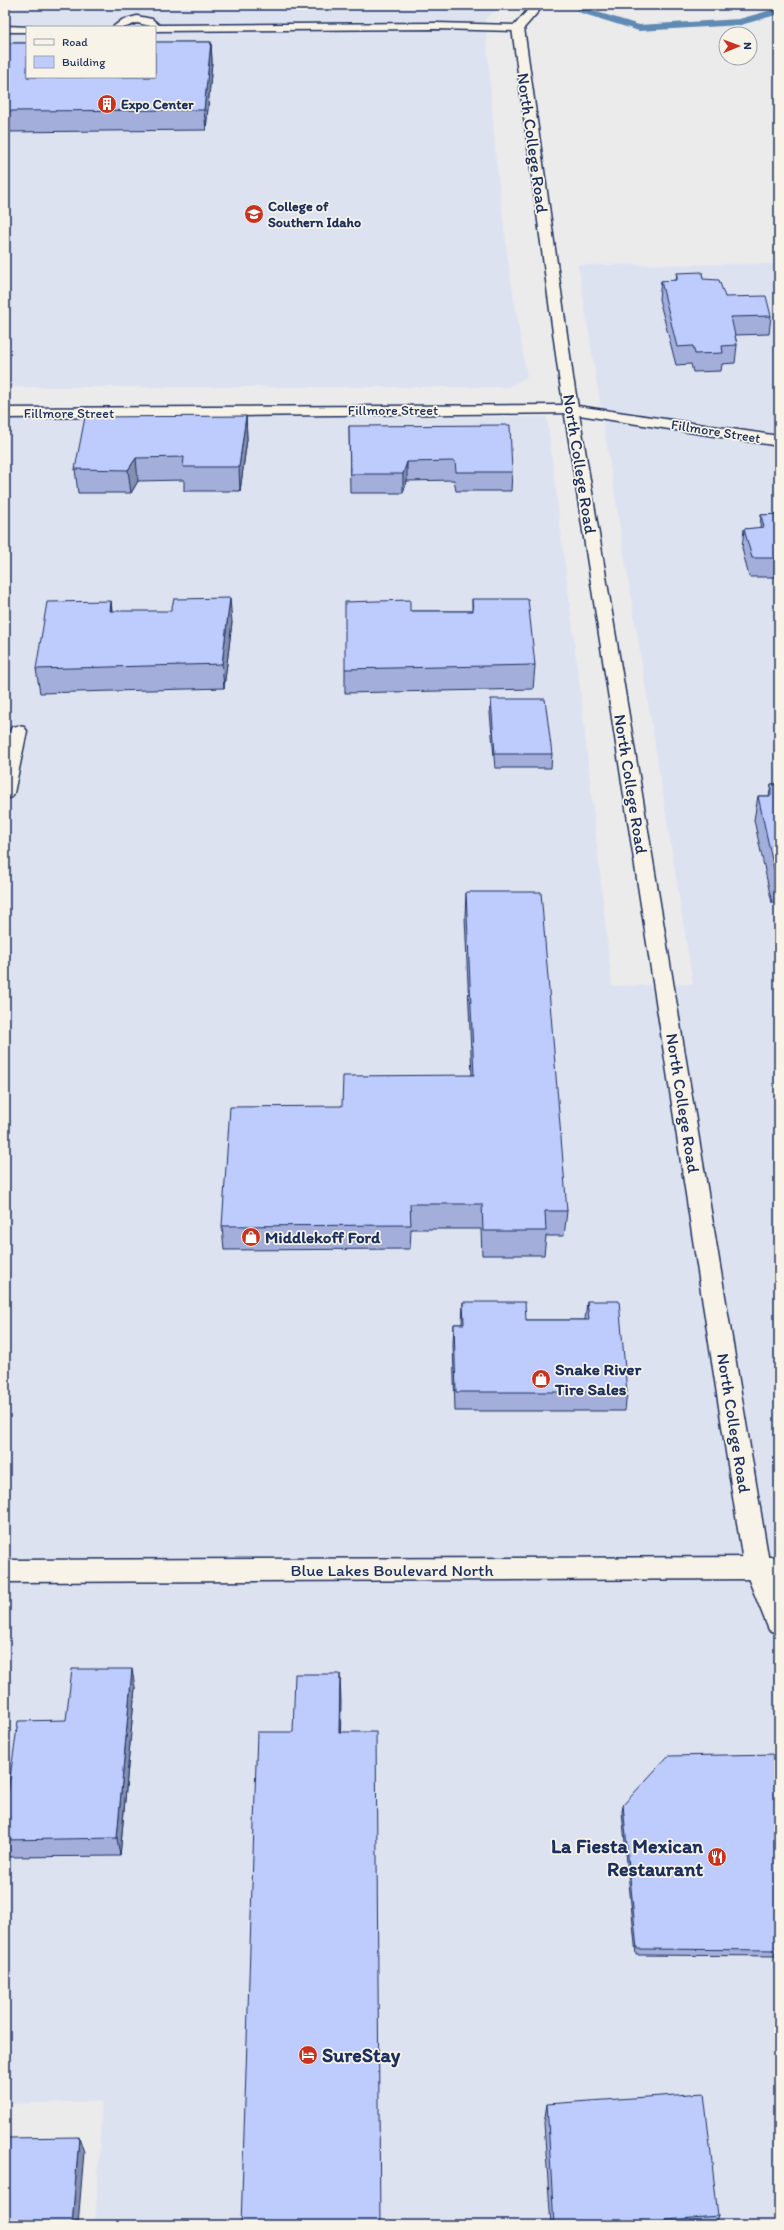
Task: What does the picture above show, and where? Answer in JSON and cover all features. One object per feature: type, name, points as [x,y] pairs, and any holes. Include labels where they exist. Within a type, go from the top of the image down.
[{"type":"main road","points":[[156,28],[412,26],[518,28],[538,5]]},
{"type":"main road","points":[[121,26],[127,22],[138,20],[150,22],[153,26]]},
{"type":"main road","name":"North College Road","points":[[518,28],[571,410],[768,1568],[779,1622]]},
{"type":"main road","points":[[5,29],[26,29]]},
{"type":"main road","name":"Fillmore Street","points":[[5,413],[571,410],[779,441]]},
{"type":"main road","points":[[5,793],[18,731]]},
{"type":"main road","name":"Blue Lakes Boulevard North","points":[[5,1571],[768,1568]]},
{"type":"shaded area","name":"College of Southern Idaho","points":[[5,5],[503,5],[485,19],[496,161],[509,267],[527,377],[508,387],[5,387]]},
{"type":"shaded area","points":[[779,264],[779,2225],[95,2225],[102,2101],[5,2104],[5,416],[547,417],[582,705],[612,986],[693,984],[578,265]]},
{"type":"building","name":"Expo Center","points":[[156,42],[211,42],[204,110],[5,111],[5,43],[26,43],[26,78],[156,78]]},
{"type":"building","points":[[702,272],[703,279],[719,280],[725,297],[766,296],[771,316],[731,317],[737,345],[722,346],[723,353],[695,354],[693,346],[677,347],[661,281],[677,280],[677,273]]},
{"type":"building","points":[[246,416],[239,467],[183,467],[184,457],[136,458],[128,470],[75,469],[85,417]]},
{"type":"building","points":[[510,425],[512,472],[456,472],[455,461],[407,462],[403,474],[350,474],[349,426]]},
{"type":"building","points":[[779,514],[779,558],[752,558],[744,529],[764,527],[761,515]]},
{"type":"building","points":[[230,598],[222,664],[36,669],[47,602],[111,601],[110,611],[171,611],[174,599]]},
{"type":"building","points":[[472,599],[528,599],[535,665],[345,669],[345,602],[410,600],[410,611],[473,611]]},
{"type":"building","points":[[491,699],[545,699],[552,754],[495,754]]},
{"type":"building","points":[[771,784],[779,784],[779,878],[776,878],[758,796],[771,796]]},
{"type":"building","points":[[466,892],[541,892],[567,1211],[545,1211],[546,1231],[483,1231],[482,1204],[410,1204],[411,1225],[222,1226],[230,1107],[342,1106],[343,1076],[474,1075]]},
{"type":"building","points":[[587,1301],[619,1301],[627,1392],[456,1392],[454,1324],[464,1324],[463,1302],[525,1302],[526,1320],[589,1320]]},
{"type":"building","points":[[72,1669],[132,1669],[117,1838],[5,1840],[5,1813],[18,1721],[66,1720]]},
{"type":"building","points":[[295,1674],[340,1674],[339,1732],[376,1732],[380,2225],[241,2225],[257,1732],[293,1732]]},
{"type":"building","points":[[779,1754],[779,1950],[637,1949],[623,1805],[668,1756]]},
{"type":"building","points":[[704,2093],[718,2216],[666,2220],[666,2225],[554,2225],[547,2104]]},
{"type":"building","points":[[79,2137],[72,2225],[5,2225],[5,2138]]},
{"type":"waterway","points":[[581,10],[639,28],[740,22],[779,11]]},
{"type":"place","name":"Expo Center","points":[[107,104]]},
{"type":"place","name":"College of Southern Idaho","points":[[254,214]]},
{"type":"place","name":"Middlekoff Ford","points":[[251,1237]]},
{"type":"place","name":"Snake River Tire Sales","points":[[541,1379]]},
{"type":"place","name":"La Fiesta Mexican Restaurant","points":[[717,1857]]},
{"type":"place","name":"SureStay","points":[[308,2055]]}]
